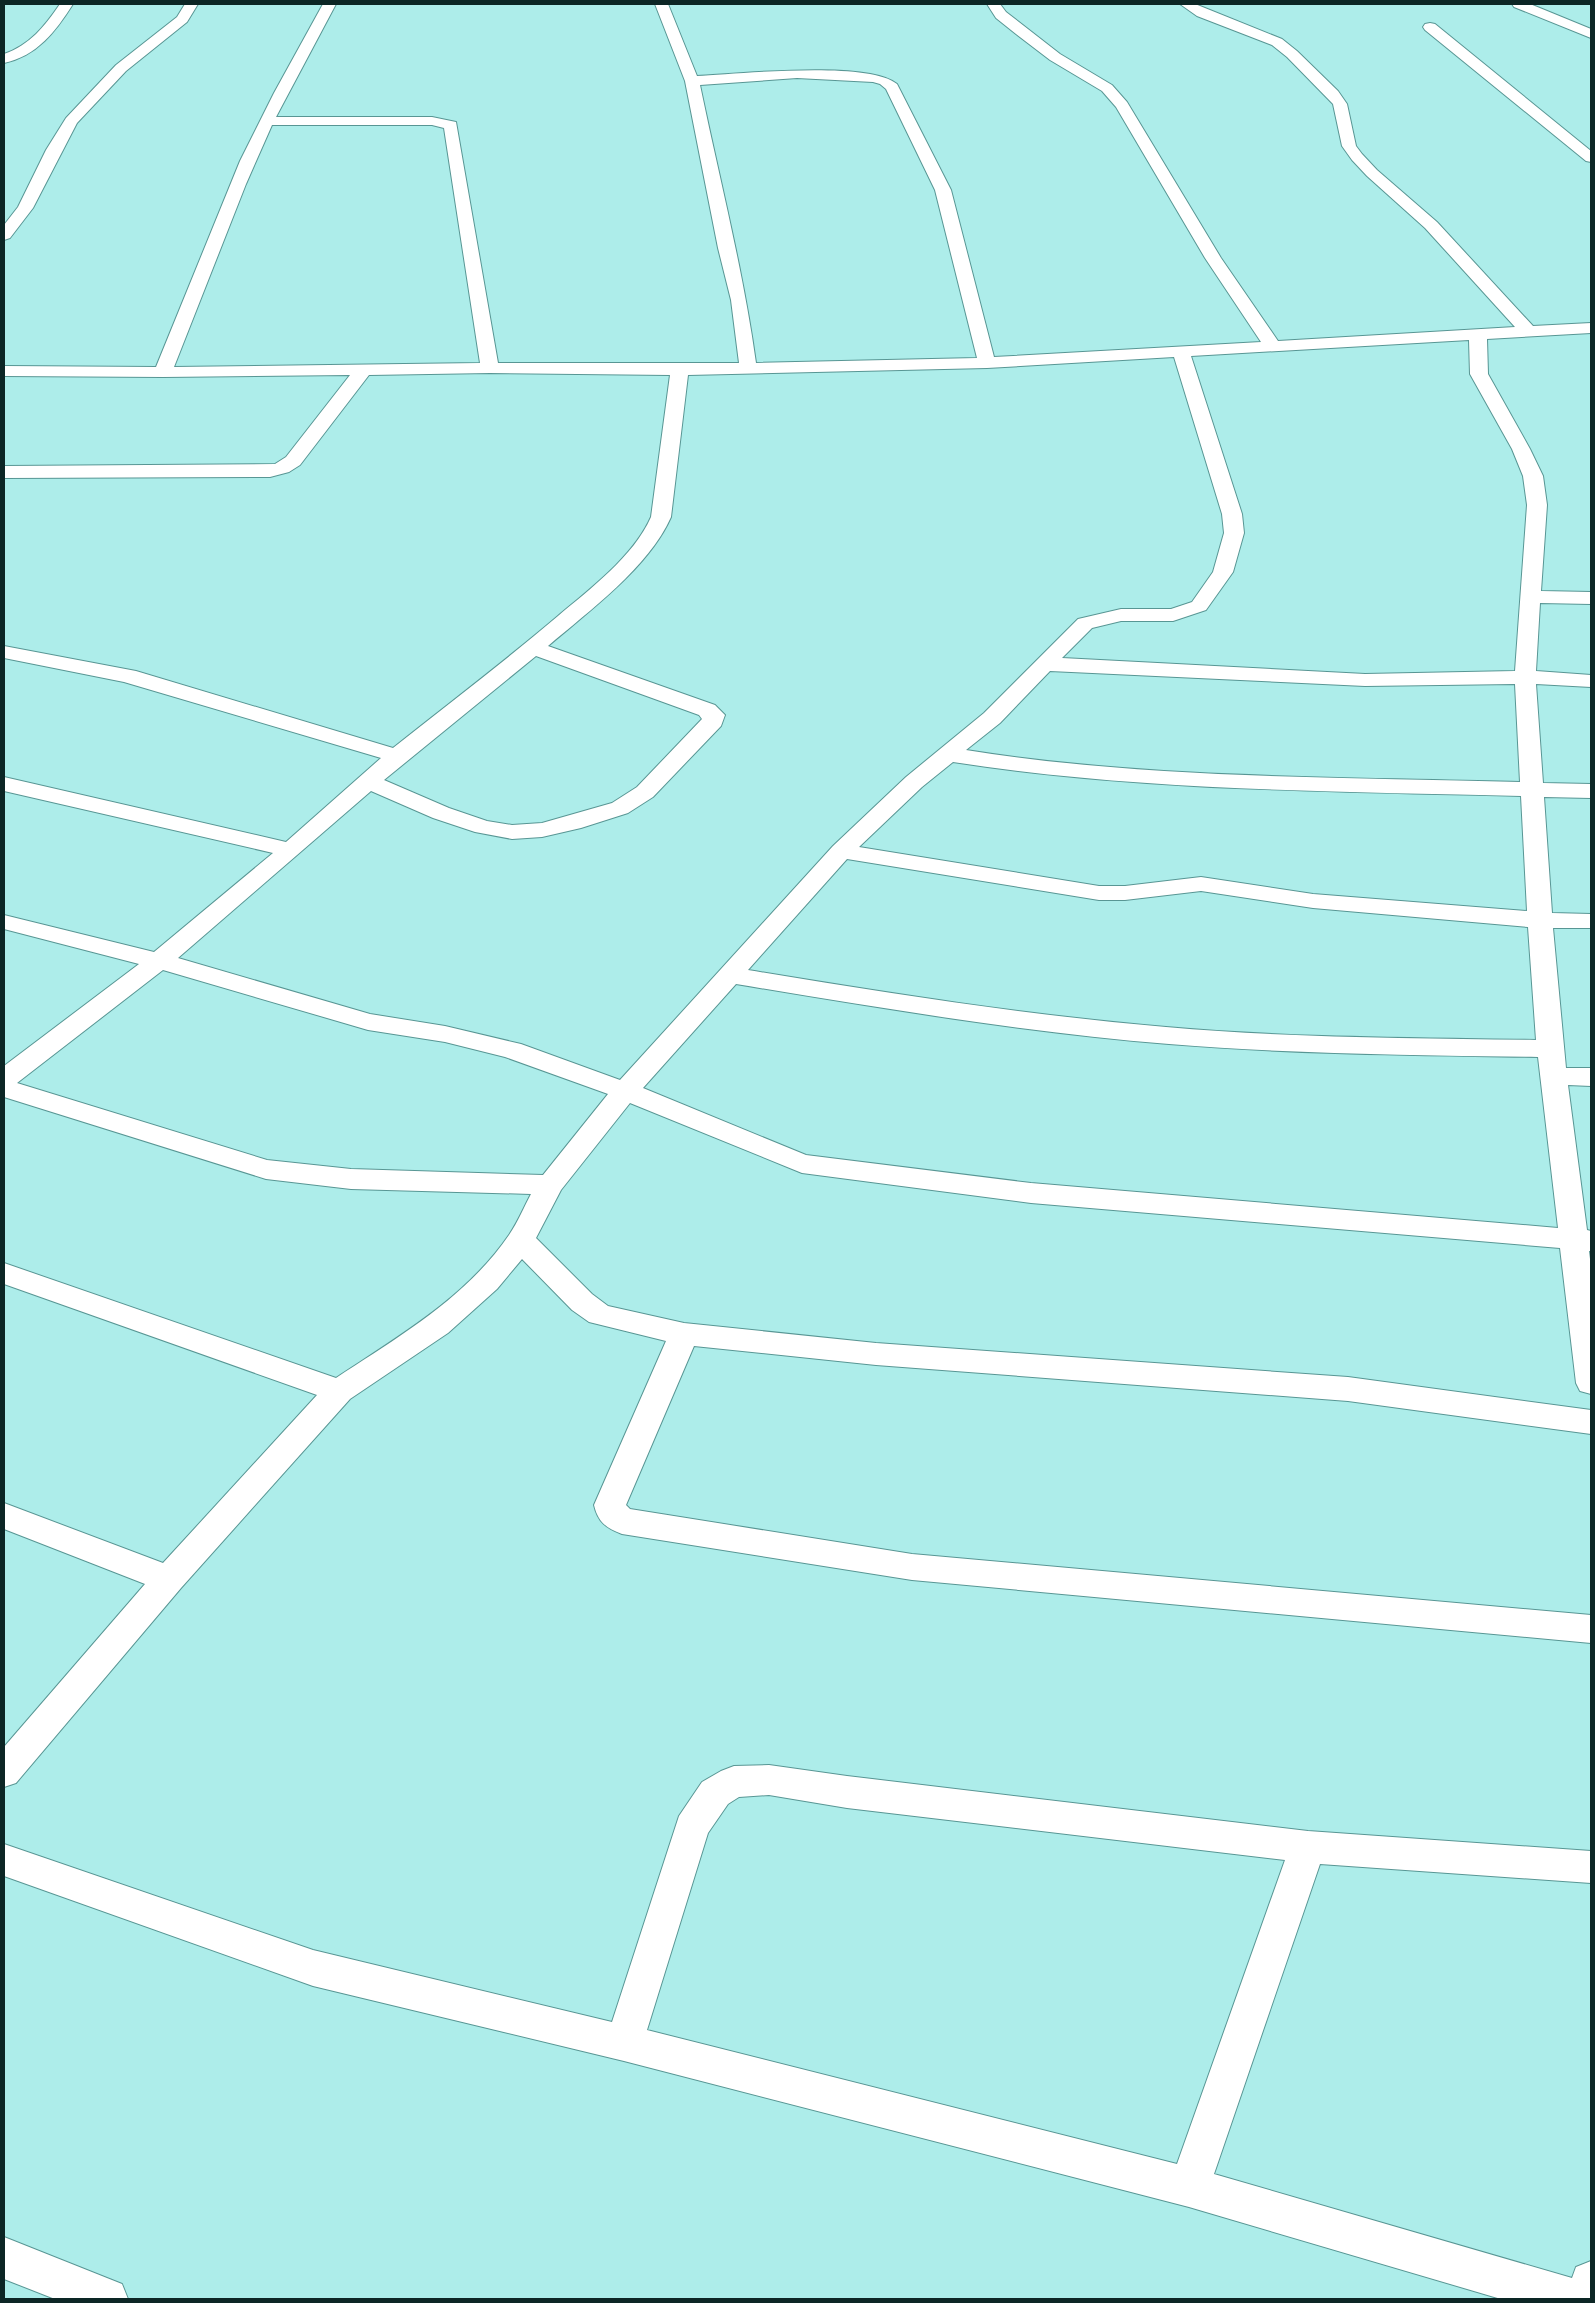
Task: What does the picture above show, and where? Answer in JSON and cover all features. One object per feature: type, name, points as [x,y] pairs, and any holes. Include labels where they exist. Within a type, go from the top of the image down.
[{"type":"street","points":[[4,59],[23,53],[37,44],[66,4]]},
{"type":"street","points":[[4,235],[25,208],[71,121],[121,68],[182,19],[191,4]]},
{"type":"street","points":[[163,372],[195,298],[239,183],[288,78],[329,4]]},
{"type":"street","points":[[661,4],[692,81],[726,248],[739,300],[748,368]]},
{"type":"street","points":[[993,4],[1001,15],[1014,26],[1055,57],[1107,88],[1122,105],[1213,258],[1273,346]]},
{"type":"street","points":[[1186,4],[1277,42],[1292,54],[1333,94],[1340,104],[1341,116],[1346,128],[1349,146],[1357,157],[1372,173],[1431,225],[1528,331]]},
{"type":"street","points":[[1519,4],[1591,34]]},
{"type":"street","points":[[1430,27],[1591,158]]},
{"type":"street","points":[[692,81],[797,74],[873,78],[885,81],[892,87],[943,190],[987,363]]},
{"type":"street","points":[[268,120],[432,121],[451,126],[490,368]]},
{"type":"street","points":[[4,371],[163,372],[490,368],[680,370],[987,363],[1591,328]]},
{"type":"street","points":[[1478,334],[1480,374],[1534,476],[1537,505],[1525,677],[1540,920],[1553,1076],[1582,1240],[1591,1383]]},
{"type":"street","points":[[4,1772],[169,1579],[339,1390],[438,1324],[487,1282],[521,1240],[550,1185],[625,1091],[841,851],[948,754],[992,718],[1046,664],[1061,645],[1085,623],[1121,615],[1173,615],[1200,606],[1223,572],[1234,533],[1232,514],[1180,352]]},
{"type":"street","points":[[4,472],[270,471],[282,468],[293,461],[364,370]]},
{"type":"street","points":[[4,1079],[159,961],[291,850],[397,756],[533,648],[606,586],[653,535],[661,518],[680,370]]},
{"type":"street","points":[[1531,597],[1591,598]]},
{"type":"street","points":[[368,782],[441,813],[483,827],[512,832],[542,830],[574,823],[620,808],[645,792],[713,721],[714,715],[707,710],[533,648]]},
{"type":"street","points":[[4,652],[128,676],[397,756]]},
{"type":"street","points":[[1046,664],[1364,680],[1525,677],[1591,681]]},
{"type":"street","points":[[948,754],[1030,767],[1117,774],[1262,782],[1591,792]]},
{"type":"street","points":[[4,784],[291,850]]},
{"type":"street","points":[[841,851],[1098,893],[1125,893],[1201,884],[1313,900],[1540,920],[1591,921]]},
{"type":"street","points":[[4,922],[159,961],[368,1022],[445,1034],[512,1050],[625,1091],[802,1164],[1031,1193],[1582,1240]]},
{"type":"street","points":[[730,975],[923,1008],[1123,1031],[1231,1040],[1550,1049]]},
{"type":"street","points":[[1553,1076],[1591,1077]]},
{"type":"street","points":[[4,1088],[266,1168],[351,1179],[550,1185]]},
{"type":"street","points":[[521,1240],[582,1302],[599,1314],[684,1334],[876,1354],[1348,1389],[1591,1422]]},
{"type":"street","points":[[4,1273],[339,1390]]},
{"type":"street","points":[[684,1334],[610,1505],[612,1514],[622,1521],[912,1568],[1591,1629]]},
{"type":"street","points":[[4,1516],[169,1579]]},
{"type":"street","points":[[624,2043],[692,1827],[715,1794],[734,1782],[769,1780],[856,1793],[1308,1846],[1591,1867]]},
{"type":"street","points":[[1189,2188],[1308,1846]]},
{"type":"street","points":[[4,1860],[313,1968],[624,2043],[1189,2188],[1571,2299]]},
{"type":"street","points":[[4,2258],[106,2299]]},
{"type":"street","points":[[1588,2299],[1591,2282]]}]
